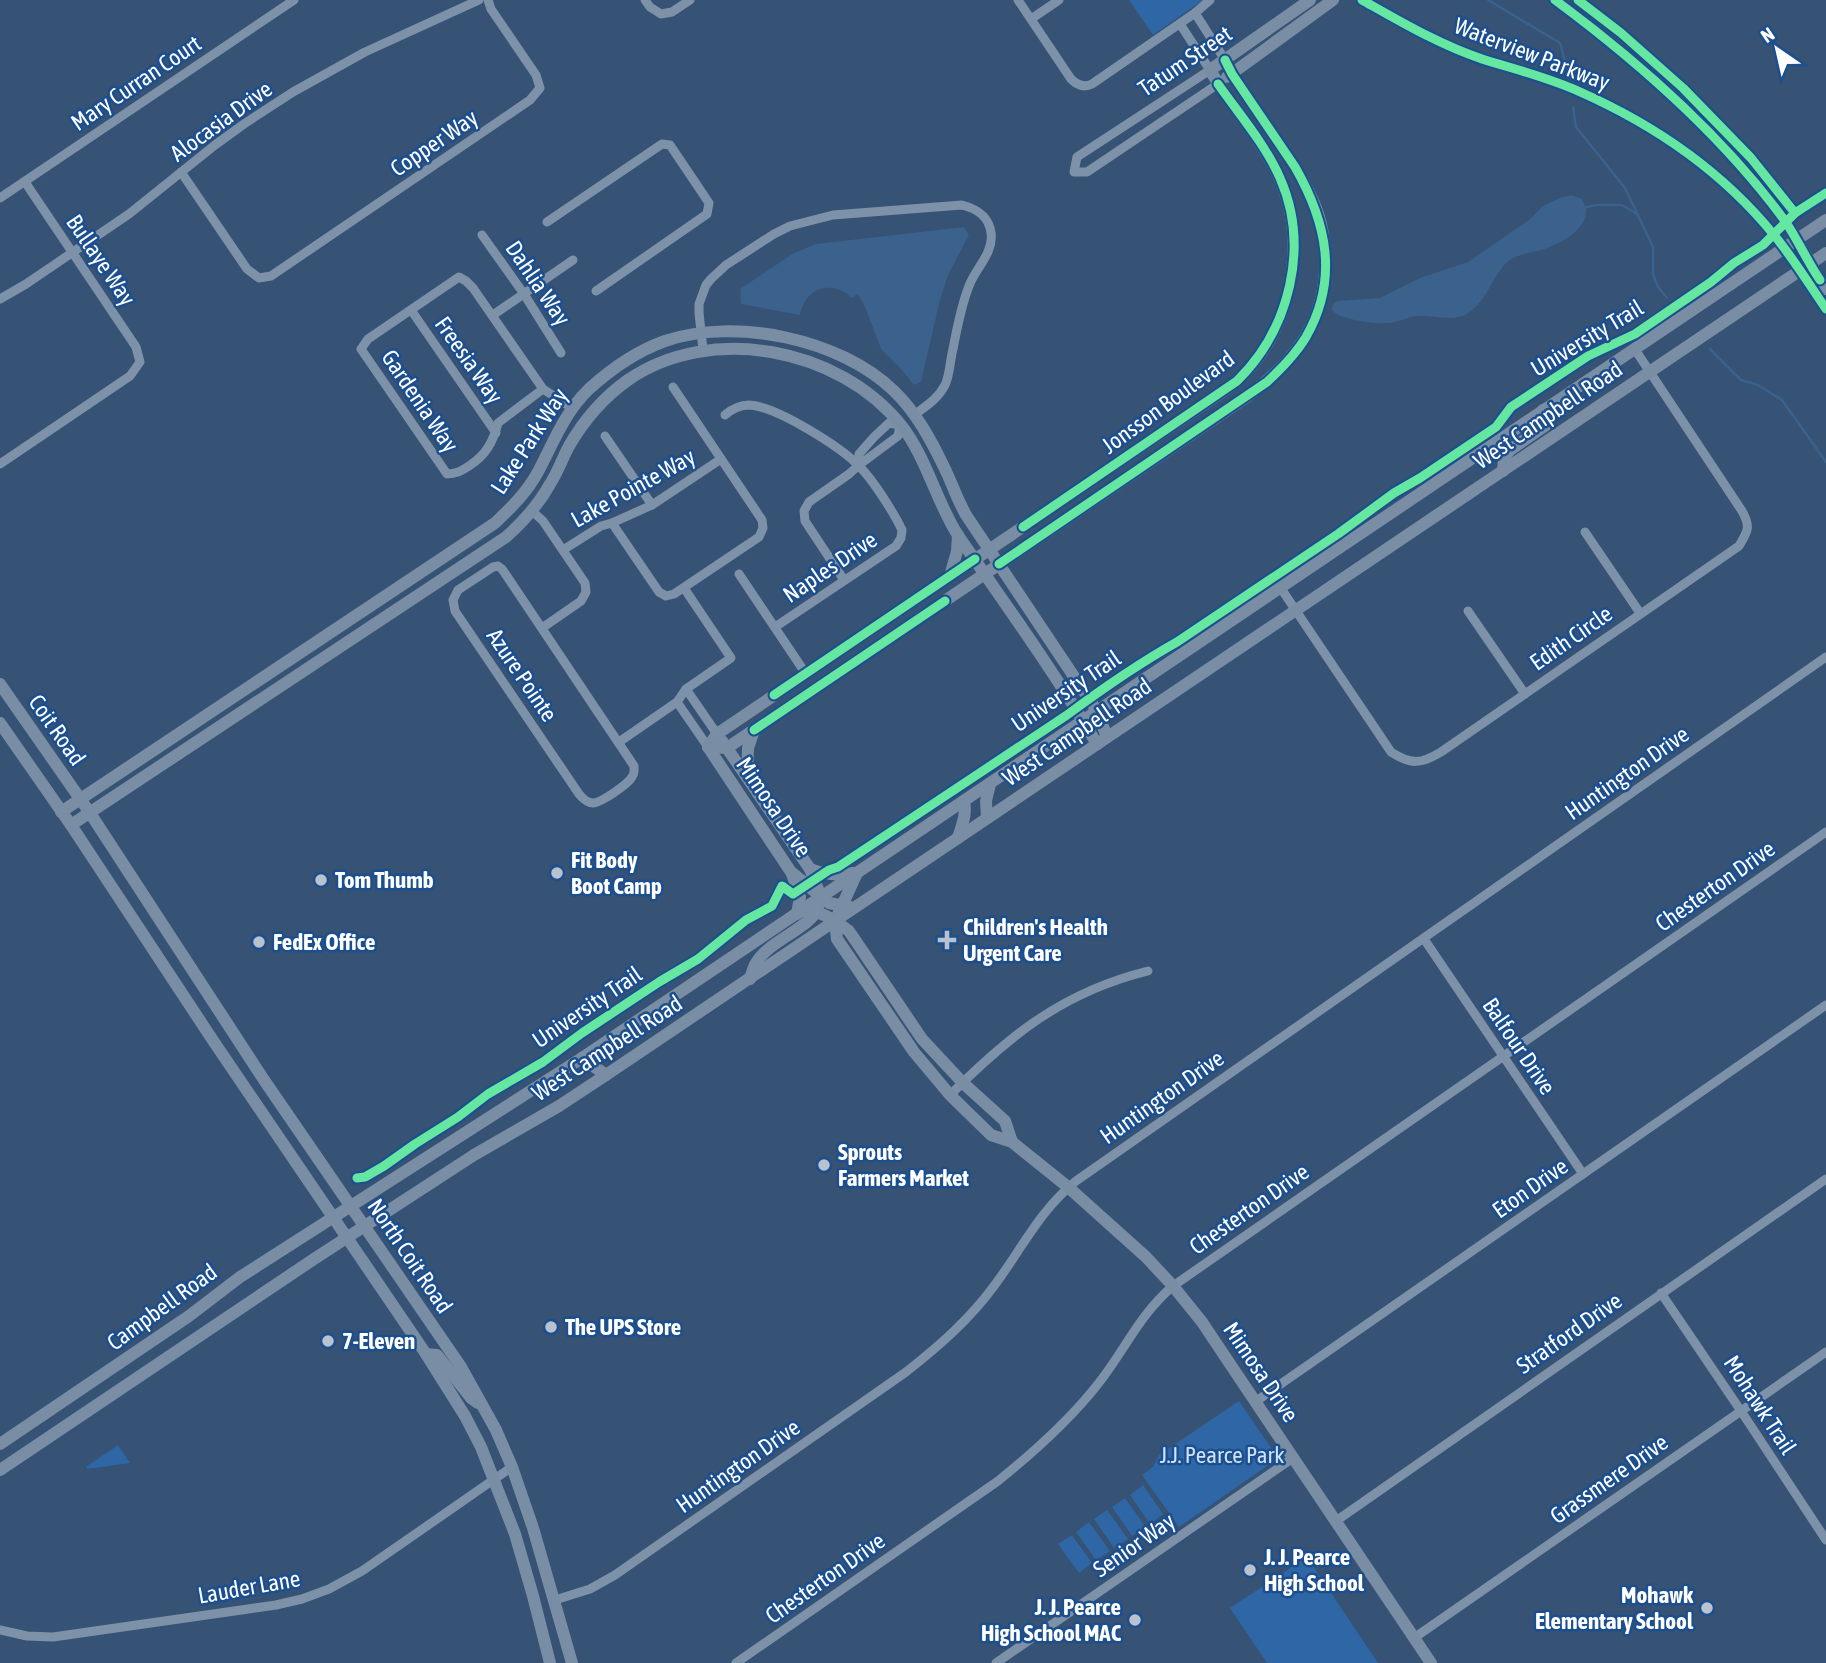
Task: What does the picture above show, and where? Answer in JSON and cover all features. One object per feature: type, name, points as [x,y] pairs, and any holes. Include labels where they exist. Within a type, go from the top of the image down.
[{"type":"main road","name":"Tatum Street","points":[[1210,70],[1311,0]]},
{"type":"main road","name":"Tatum Street","points":[[1218,84],[1333,0]]},
{"type":"main road","name":"Waterview Parkway","points":[[1362,0],[1444,44],[1572,88],[1648,127],[1676,144],[1727,186],[1805,267]]},
{"type":"main road","name":"Waterview Parkway","points":[[1555,0],[1605,38],[1702,125],[1786,222],[1796,240],[1805,267]]},
{"type":"main road","name":"Jonsson Boulevard","points":[[727,748],[1248,396],[1281,369],[1306,338],[1324,289],[1324,244],[1319,216],[1304,183],[1225,60]]},
{"type":"main road","name":"Jonsson Boulevard","points":[[708,747],[717,734],[1237,381],[1261,353],[1282,314],[1291,278],[1293,235],[1288,206],[1280,178],[1210,70]]},
{"type":"main road","name":"West Campbell Road","points":[[350,1206],[582,1058],[1826,220]]},
{"type":"main road","name":"West Campbell Road","points":[[346,1238],[593,1084],[1826,253]]},
{"type":"main road","points":[[1805,267],[1826,289]]},
{"type":"main road","points":[[1805,267],[1826,309]]},
{"type":"main road","name":"Lake Park Way","points":[[61,812],[495,523],[527,490],[572,408],[599,380],[637,354],[667,341],[700,333],[728,331],[790,339],[825,348],[844,356],[895,391],[914,415],[939,456],[958,501],[1097,711],[1102,741]]},
{"type":"main road","name":"Lake Park Way","points":[[71,825],[497,543],[532,511],[550,485],[577,433],[607,397],[646,369],[680,355],[703,350],[763,350],[796,358],[844,377],[881,403],[916,449],[948,520],[1083,720],[1102,741]]},
{"type":"main road","points":[[1237,381],[1248,396]]},
{"type":"main road","points":[[1503,471],[1504,458],[1510,450],[1546,425],[1548,416],[1543,410]]},
{"type":"main road","points":[[900,425],[914,415]]},
{"type":"main road","points":[[950,576],[958,535]]},
{"type":"main road","points":[[851,643],[860,658]]},
{"type":"main road","name":"Coit Road","points":[[0,684],[80,799]]},
{"type":"main road","name":"Coit Road","points":[[0,723],[61,812]]},
{"type":"main road","points":[[747,778],[748,748],[754,730]]},
{"type":"main road","name":"Mimosa Drive","points":[[717,734],[810,869],[821,897]]},
{"type":"main road","points":[[708,747],[727,748]]},
{"type":"main road","name":"Mimosa Drive","points":[[708,747],[791,872],[821,897]]},
{"type":"main road","points":[[987,818],[986,801],[990,783]]},
{"type":"main road","name":"North Coit Road","points":[[80,799],[233,1034],[461,1367],[484,1406],[512,1467],[534,1528],[572,1663]]},
{"type":"main road","points":[[958,838],[966,808],[964,801]]},
{"type":"main road","name":"North Coit Road","points":[[61,812],[465,1416],[481,1447],[515,1534],[550,1663]]},
{"type":"main road","points":[[755,817],[770,812]]},
{"type":"main road","points":[[810,869],[823,874],[857,873]]},
{"type":"main road","points":[[791,872],[800,897],[797,914],[817,912],[835,921],[857,873]]},
{"type":"main road","points":[[750,979],[755,964],[773,944],[811,919],[817,912],[821,897],[830,903],[856,907]]},
{"type":"main road","name":"Mimosa Drive","points":[[835,921],[849,931],[922,1039],[963,1083],[1005,1121],[1013,1142]]},
{"type":"main road","name":"Mimosa Drive","points":[[835,921],[837,939],[919,1059],[950,1095],[991,1135],[1013,1142],[1068,1187],[1146,1258],[1202,1322],[1431,1663]]},
{"type":"main road","points":[[898,1029],[905,1014]]},
{"type":"main road","points":[[217,1046],[233,1034]]},
{"type":"main road","points":[[582,1058],[606,1075]]},
{"type":"main road","points":[[582,1058],[593,1084]]},
{"type":"main road","name":"Campbell Road","points":[[0,1444],[189,1316],[240,1277],[350,1206]]},
{"type":"main road","name":"Campbell Road","points":[[0,1470],[346,1238]]},
{"type":"main road","points":[[426,1354],[437,1354],[471,1398],[484,1406]]},
{"type":"main road","points":[[124,1360],[130,1382]]},
{"type":"main road","points":[[112,1368],[130,1382]]},
{"type":"street","name":"Mary Curran Court","points":[[0,198],[293,0]]},
{"type":"street","name":"Alocasia Drive","points":[[0,299],[145,202],[244,124],[315,79],[388,41],[479,0]]},
{"type":"street","name":"Copper Way","points":[[181,172],[247,269],[259,278],[271,276],[530,100],[540,88],[536,75],[491,9],[488,0]]},
{"type":"street","points":[[645,0],[661,14],[672,12],[690,0]]},
{"type":"street","points":[[1018,0],[1074,83],[1084,86],[1180,24],[1210,0]]},
{"type":"street","points":[[1031,19],[1059,0]]},
{"type":"street","name":"Jonsson Boulevard","points":[[1195,13],[1225,60]]},
{"type":"street","name":"Jonsson Boulevard","points":[[1180,24],[1210,70]]},
{"type":"street","name":"Tatum Street","points":[[1210,70],[1077,158],[1074,172],[1087,172],[1218,84]]},
{"type":"street","points":[[1116,132],[1126,146]]},
{"type":"street","points":[[547,222],[662,144],[670,145],[709,203],[707,214],[596,291]]},
{"type":"street","name":"Bullaye Way","points":[[0,464],[130,376],[140,362],[136,347],[25,182]]},
{"type":"street","points":[[703,350],[699,304],[706,285],[735,259],[774,234],[812,219],[848,214],[962,205],[975,208],[989,224],[990,244],[987,254],[973,275],[966,295],[957,325],[947,382],[939,396],[914,415]]},
{"type":"street","name":"Dahlia Way","points":[[482,235],[561,352]]},
{"type":"street","points":[[493,315],[573,260]]},
{"type":"street","points":[[411,310],[459,277],[466,281],[493,315],[543,389],[572,408]]},
{"type":"street","name":"Gardenia Way","points":[[411,310],[368,339],[361,349],[447,474],[456,474],[481,459],[496,433]]},
{"type":"street","name":"Freesia Way","points":[[411,310],[496,433]]},
{"type":"street","name":"Edith Circle","points":[[1280,587],[1391,752],[1414,762],[1426,761],[1739,546],[1747,532],[1748,521],[1742,511],[1634,348]]},
{"type":"street","points":[[612,523],[659,592],[666,596],[684,588],[759,537],[763,528],[762,520],[673,387]]},
{"type":"street","points":[[496,433],[498,423],[543,389]]},
{"type":"street","points":[[725,415],[734,408],[747,405],[764,407],[784,415],[859,465]]},
{"type":"street","points":[[844,580],[805,521],[804,511],[810,502],[898,436],[900,425],[889,423],[881,429],[859,454],[859,465]]},
{"type":"street","points":[[605,436],[652,505]]},
{"type":"street","name":"Lake Pointe Way","points":[[563,551],[593,530],[652,505],[721,459]]},
{"type":"street","name":"Naples Drive","points":[[775,627],[896,545],[902,534],[899,523],[859,465]]},
{"type":"street","points":[[532,511],[551,532],[585,583],[586,592],[581,601],[542,628],[619,742],[677,702],[686,689],[731,658],[684,588]]},
{"type":"street","points":[[1585,532],[1640,613]]},
{"type":"street","name":"Azure Pointe","points":[[542,628],[498,566],[458,590],[453,600],[455,611],[584,800],[599,802],[630,781],[634,766],[619,742]]},
{"type":"street","points":[[739,573],[806,674]]},
{"type":"street","points":[[1468,611],[1525,694]]},
{"type":"street","name":"Huntington Drive","points":[[555,1600],[590,1589],[615,1575],[906,1372],[957,1329],[977,1307],[1037,1221],[1068,1187],[1826,657]]},
{"type":"street","points":[[686,689],[717,734]]},
{"type":"street","points":[[677,702],[708,747]]},
{"type":"street","name":"Chesterton Drive","points":[[736,1663],[998,1481],[1035,1451],[1081,1405],[1100,1382],[1143,1317],[1173,1286],[1826,832]]},
{"type":"street","name":"Balfour Drive","points":[[1424,939],[1583,1174]]},
{"type":"street","points":[[950,1095],[1000,1047],[1055,1007],[1088,990],[1147,971]]},
{"type":"street","name":"Eton Drive","points":[[1255,1402],[1826,1005]]},
{"type":"street","name":"Stratford Drive","points":[[1336,1521],[1826,1179]]},
{"type":"street","name":"Mohawk Trail","points":[[1661,1293],[1823,1529],[1826,1539]]},
{"type":"street","name":"Grassmere Drive","points":[[1414,1638],[1826,1352]]},
{"type":"street","name":"Senior Way","points":[[996,1663],[1293,1458]]},
{"type":"street","name":"Lauder Lane","points":[[0,1630],[27,1636],[53,1637],[302,1599],[329,1589],[362,1570],[512,1467]]},
{"type":"green space","points":[[1129,0],[1203,0],[1153,35]]},
{"type":"green space","name":"J.J. Pearce Park","points":[[1239,1401],[1276,1455],[1274,1461],[1179,1527],[1142,1475],[1153,1467],[1159,1455]]},
{"type":"green space","points":[[118,1445],[130,1463],[87,1469],[86,1467]]},
{"type":"green space","points":[[1143,1485],[1163,1514],[1150,1524],[1130,1495]]},
{"type":"green space","points":[[1125,1498],[1145,1526],[1132,1536],[1112,1507]]},
{"type":"green space","points":[[1107,1510],[1128,1539],[1114,1548],[1094,1519]]},
{"type":"green space","points":[[1089,1522],[1110,1551],[1096,1560],[1076,1532]]},
{"type":"green space","points":[[1072,1535],[1092,1563],[1079,1573],[1058,1544]]},
{"type":"green space","points":[[1307,1557],[1378,1663],[1267,1663],[1230,1608]]},
{"type":"shaded area","points":[[1572,195],[1582,199],[1586,209],[1582,224],[1577,230],[1555,245],[1510,260],[1499,271],[1477,305],[1465,315],[1452,318],[1415,316],[1381,323],[1349,319],[1331,309],[1338,301],[1380,298],[1420,278],[1468,262],[1529,220],[1543,206]]},
{"type":"shaded area","points":[[964,227],[969,235],[948,275],[921,382],[914,385],[881,349],[858,294],[852,298],[836,289],[820,289],[807,298],[800,315],[741,304],[740,289],[794,253],[816,244]]},
{"type":"waterway","points":[[1488,0],[1560,43],[1569,76]]},
{"type":"waterway","points":[[1573,107],[1576,127],[1625,188],[1653,247],[1653,274],[1658,287],[1667,298]]},
{"type":"waterway","points":[[1583,208],[1622,205],[1637,214]]},
{"type":"waterway","points":[[1710,349],[1741,380],[1758,385],[1782,400],[1826,462]]},
{"type":"cycle path","points":[[1362,0],[1451,47],[1542,77],[1606,104],[1685,151],[1754,212],[1788,253],[1826,309]]},
{"type":"cycle path","points":[[1555,0],[1649,75],[1707,130],[1761,189],[1785,221],[1820,280]]},
{"type":"cycle path","points":[[1578,0],[1621,33],[1683,88],[1751,158],[1795,213]]},
{"type":"cycle path","points":[[999,564],[1267,382],[1298,349],[1316,315],[1323,294],[1325,251],[1315,209],[1295,167],[1225,60]]},
{"type":"cycle path","points":[[1023,527],[1237,381],[1255,360],[1282,312],[1290,286],[1294,258],[1289,204],[1267,153],[1218,84]]},
{"type":"cycle path","name":"University Trail","points":[[357,1178],[365,1177],[384,1166],[488,1094],[543,1062],[582,1033],[698,959],[746,920],[772,906],[782,886],[793,894],[838,867],[1120,677],[1177,642],[1338,534],[1394,493],[1496,427],[1511,407],[1588,356],[1635,334],[1711,282],[1734,263],[1763,245],[1795,213],[1826,193]]},
{"type":"cycle path","points":[[774,695],[975,559]]},
{"type":"cycle path","points":[[754,730],[945,601]]},
{"type":"place","name":"Fit Body Boot Camp","points":[[557,873]]},
{"type":"place","name":"Tom Thumb","points":[[321,880]]},
{"type":"place","name":"Children's Health Urgent Care","points":[[947,940]]},
{"type":"place","name":"FedEx Office","points":[[259,942]]},
{"type":"place","name":"Sprouts Farmers Market","points":[[824,1165]]},
{"type":"place","name":"The UPS Store","points":[[551,1327]]},
{"type":"place","name":"7-Eleven","points":[[328,1341]]},
{"type":"place","name":"J. J. Pearce High School","points":[[1250,1570]]},
{"type":"place","name":"Mohawk Elementary School","points":[[1707,1608]]},
{"type":"place","name":"J. J. Pearce High School MAC","points":[[1135,1620]]}]
